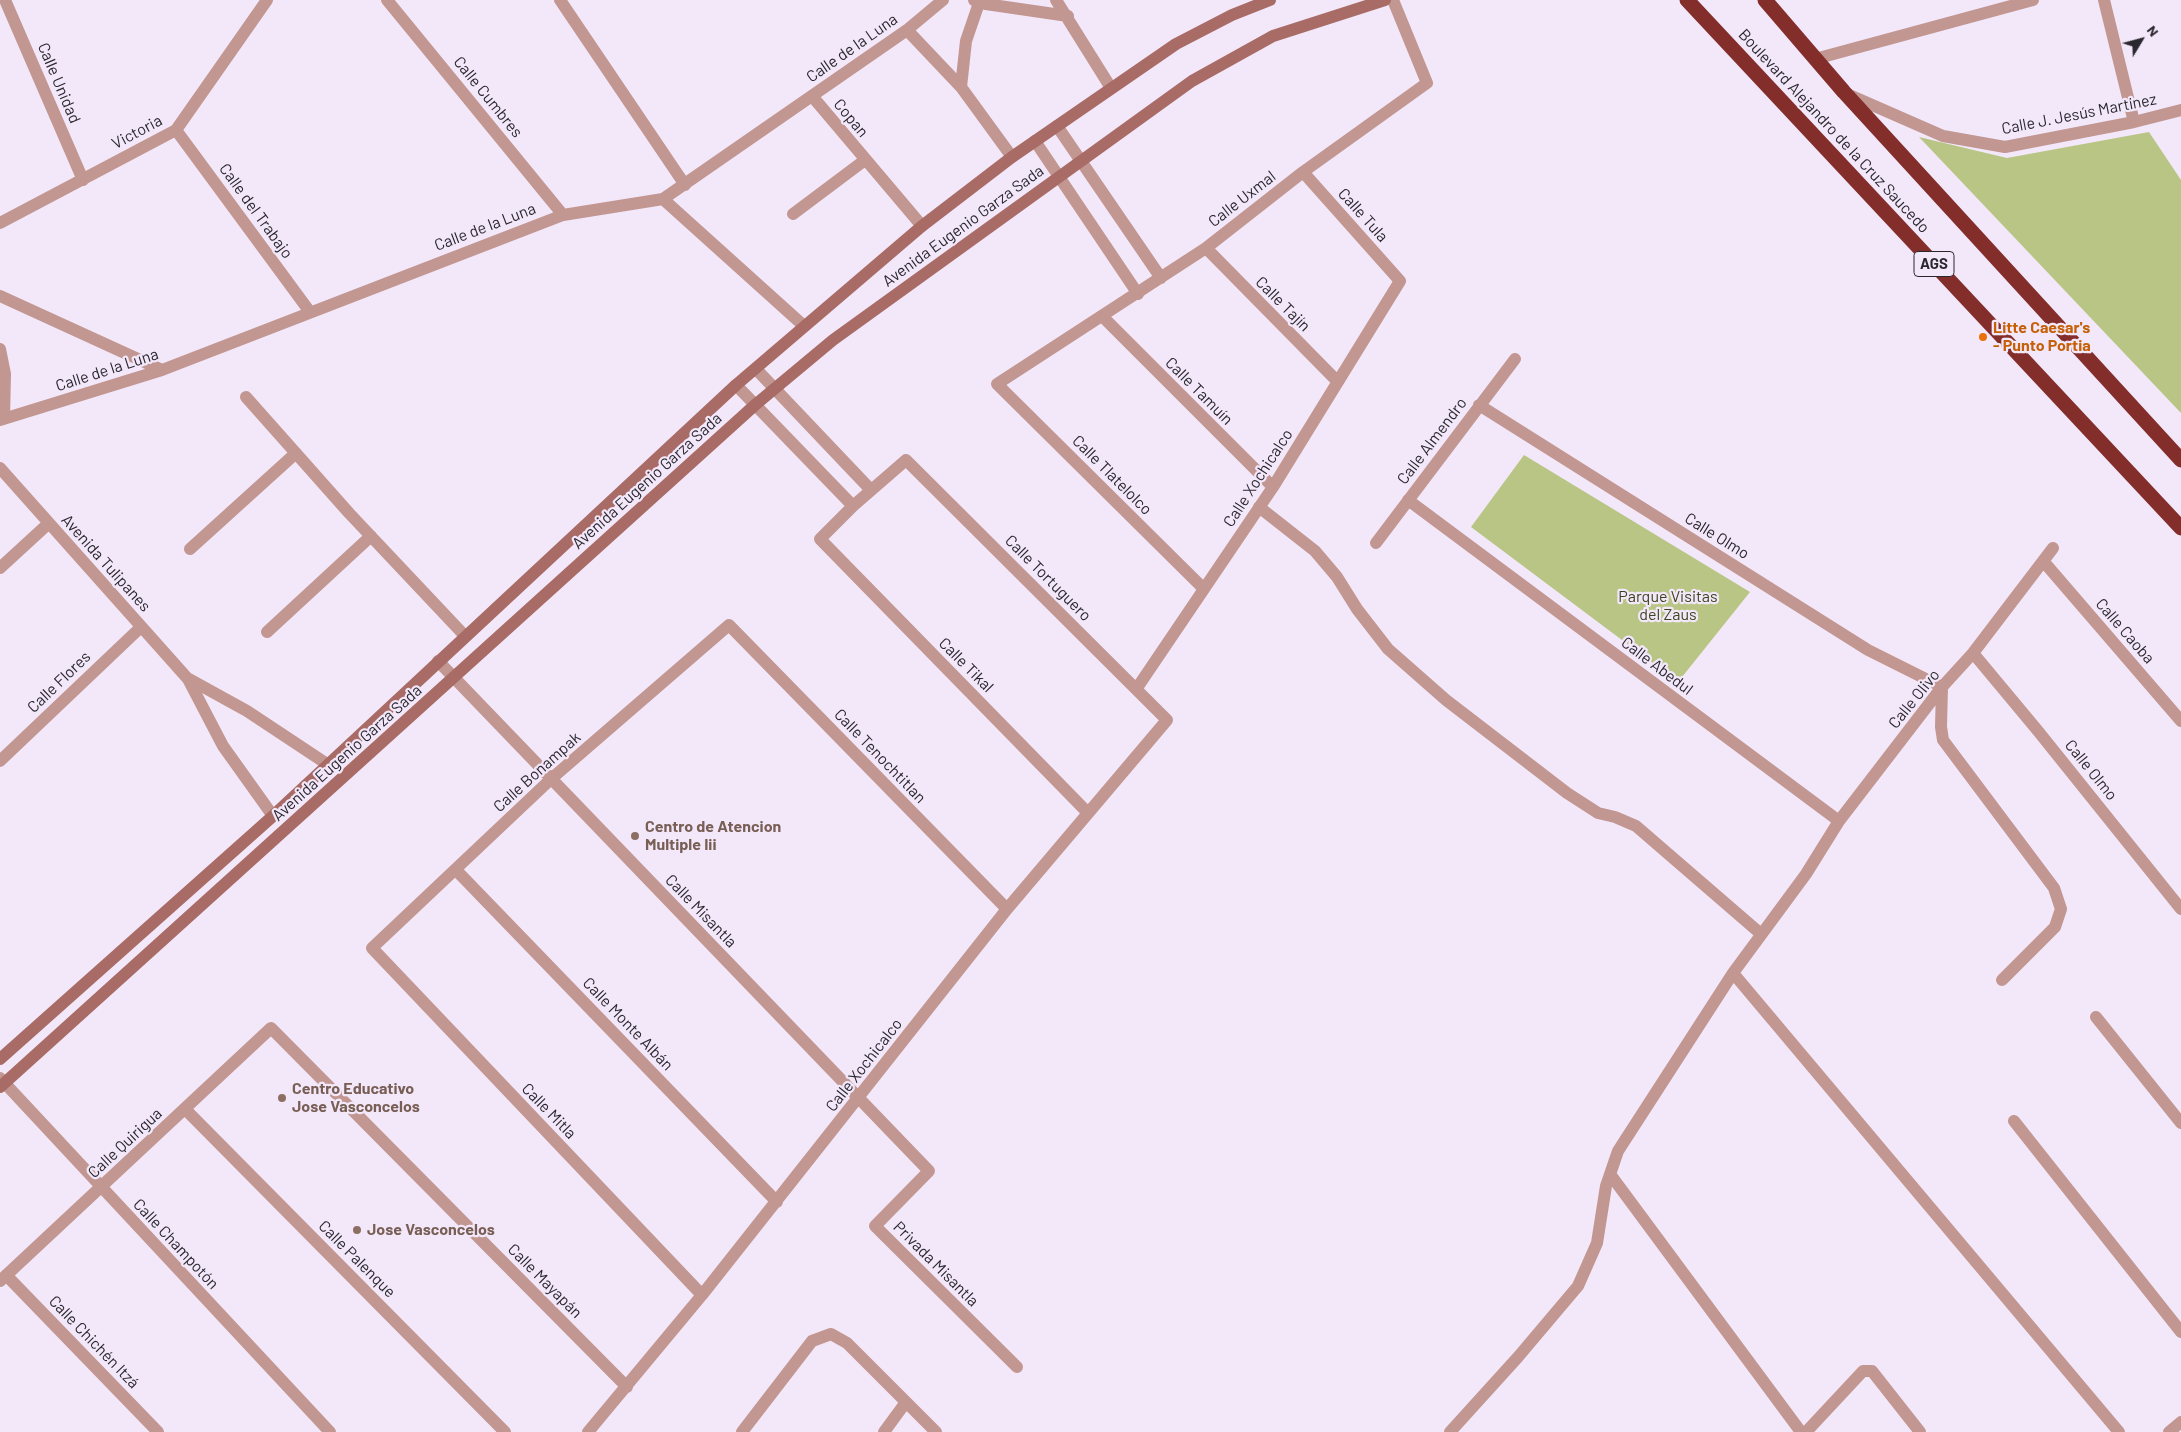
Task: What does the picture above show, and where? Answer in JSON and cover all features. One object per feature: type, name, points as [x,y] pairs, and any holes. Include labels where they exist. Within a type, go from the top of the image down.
[{"type":"highway","name":"Boulevard Alejandro de la Cruz Saucedo","points":[[1687,0],[2181,528]]},
{"type":"highway","name":"Boulevard Alejandro de la Cruz Saucedo","points":[[1764,0],[1844,92],[2181,460]]},
{"type":"main road","name":"Avenida Eugenio Garza Sada","points":[[0,1059],[273,816],[464,636],[736,385],[922,226],[1012,157],[1176,44],[1232,15],[1270,0]]},
{"type":"main road","name":"Avenida Eugenio Garza Sada","points":[[2,1083],[755,405],[833,340],[1192,81],[1273,36],[1385,0]]},
{"type":"street","name":"Calle Unidad","points":[[5,0],[83,180]]},
{"type":"street","name":"Calle Cumbres","points":[[387,0],[563,215]]},
{"type":"street","points":[[560,0],[685,185]]},
{"type":"street","name":"Calle de la Luna","points":[[2,420],[162,370],[563,215],[663,199],[907,30],[943,0]]},
{"type":"street","points":[[1056,0],[1068,16],[1111,88]]},
{"type":"street","name":"Calle Uxmal","points":[[998,384],[1206,248],[1303,172],[1427,83],[1393,0]]},
{"type":"street","points":[[1814,58],[2033,0]]},
{"type":"street","points":[[2104,0],[2134,122]]},
{"type":"street","name":"Victoria","points":[[0,223],[176,130],[264,1]]},
{"type":"street","points":[[961,87],[966,41],[976,2],[1068,16]]},
{"type":"street","points":[[907,30],[961,87],[1012,157]]},
{"type":"street","name":"Calle J. Jesús Martínez","points":[[1844,92],[1943,136],[2005,147],[2134,122],[2181,110]]},
{"type":"street","name":"Copan","points":[[812,96],[922,226]]},
{"type":"street","points":[[1057,126],[1161,278]]},
{"type":"street","name":"Calle del Trabajo","points":[[176,130],[310,312]]},
{"type":"street","points":[[1035,142],[1138,294]]},
{"type":"street","points":[[793,214],[865,160]]},
{"type":"street","name":"Calle Tula","points":[[1303,172],[1400,280]]},
{"type":"street","points":[[663,199],[804,326]]},
{"type":"street","name":"Calle Tajín","points":[[1206,248],[1338,382]]},
{"type":"street","name":"Calle Xochicalco","points":[[1137,688],[1272,487],[1400,280]]},
{"type":"street","points":[[0,296],[162,370]]},
{"type":"street","name":"Calle Tamuín","points":[[1103,317],[1272,487]]},
{"type":"street","points":[[0,349],[5,374],[2,420]]},
{"type":"street","name":"Calle Almendro","points":[[1376,543],[1514,359]]},
{"type":"street","points":[[736,385],[853,506],[871,490],[756,369]]},
{"type":"street","name":"Calle Tlatelolco","points":[[998,384],[1204,590]]},
{"type":"street","points":[[246,396],[371,536],[464,636]]},
{"type":"street","name":"Calle Olmo","points":[[1479,405],[1868,650],[1942,687]]},
{"type":"street","points":[[190,548],[296,453]]},
{"type":"street","name":"Calle Tortuguero","points":[[871,490],[906,460],[1167,720]]},
{"type":"street","name":"Avenida Tulipanes","points":[[0,468],[188,679],[223,746],[273,816]]},
{"type":"street","name":"Calle Abedul","points":[[1408,500],[1839,821]]},
{"type":"street","name":"Calle Tikal","points":[[853,506],[820,539],[1088,812]]},
{"type":"street","points":[[1259,507],[1315,551],[1337,577],[1357,609],[1388,650],[1446,700],[1567,793],[1598,813],[1615,817],[1636,826],[1761,934]]},
{"type":"street","points":[[0,568],[49,523]]},
{"type":"street","points":[[267,632],[371,536]]},
{"type":"street","name":"Calle Olivo","points":[[1450,1432],[1518,1357],[1578,1286],[1597,1243],[1610,1174],[1618,1151],[1733,973],[1806,874],[1839,821],[1942,687],[1973,653],[2053,548]]},
{"type":"street","name":"Calle Caoba","points":[[2044,562],[2181,722]]},
{"type":"street","name":"Calle Bonampak","points":[[372,948],[551,779],[729,625]]},
{"type":"street","name":"Calle Tenochtitlan","points":[[729,625],[1007,909]]},
{"type":"street","name":"Calle Flores","points":[[0,761],[141,627]]},
{"type":"street","name":"Calle Olmo","points":[[1973,653],[2179,903]]},
{"type":"street","name":"Calle Misantla","points":[[438,661],[859,1097]]},
{"type":"street","name":"Avenida Tulipanes","points":[[188,679],[247,710],[327,764]]},
{"type":"street","points":[[1942,687],[1942,740],[2054,888],[2061,909],[2055,927],[2002,980]]},
{"type":"street","name":"Calle Xochicalco","points":[[588,1432],[627,1387],[777,1202],[1007,909],[1167,720]]},
{"type":"street","name":"Calle Monte Albán","points":[[456,870],[777,1202]]},
{"type":"street","name":"Calle Mitla","points":[[372,948],[702,1295]]},
{"type":"street","points":[[1733,973],[2119,1432]]},
{"type":"street","points":[[2096,1017],[2181,1123]]},
{"type":"street","name":"Calle Quirigua","points":[[3,1278],[271,1028]]},
{"type":"street","name":"Calle Mayapán","points":[[271,1028],[627,1387]]},
{"type":"street","name":"Calle Champotón","points":[[2,1083],[330,1432]]},
{"type":"street","name":"Privada Misantla","points":[[859,1097],[929,1171],[875,1226],[1016,1367]]},
{"type":"street","name":"Calle Palenque","points":[[185,1109],[505,1432]]},
{"type":"street","points":[[2014,1121],[2181,1332]]},
{"type":"street","points":[[1610,1174],[1800,1432]]},
{"type":"street","name":"Calle Chichén Itzá","points":[[3,1278],[158,1432]]},
{"type":"street","points":[[742,1432],[812,1340],[831,1334],[847,1343],[936,1432]]},
{"type":"street","points":[[1806,1432],[1863,1371],[1872,1371],[1920,1432]]},
{"type":"street","points":[[884,1432],[906,1402]]},
{"type":"street","points":[[2170,1432],[2181,1422]]},
{"type":"green space","points":[[2149,132],[2181,180],[2181,413],[1919,137],[2007,158]]},
{"type":"green space","name":"Parque Visitas del Zaus","points":[[1524,455],[1750,592],[1678,682],[1471,527]]},
{"type":"place","name":"Litte Caesar's - Punto Portia","points":[[1983,337]]},
{"type":"place","name":"Centro de Atencion Multiple Iii","points":[[635,836]]},
{"type":"place","name":"Centro Educativo Jose Vasconcelos","points":[[282,1098]]},
{"type":"place","name":"Jose Vasconcelos","points":[[357,1230]]}]
